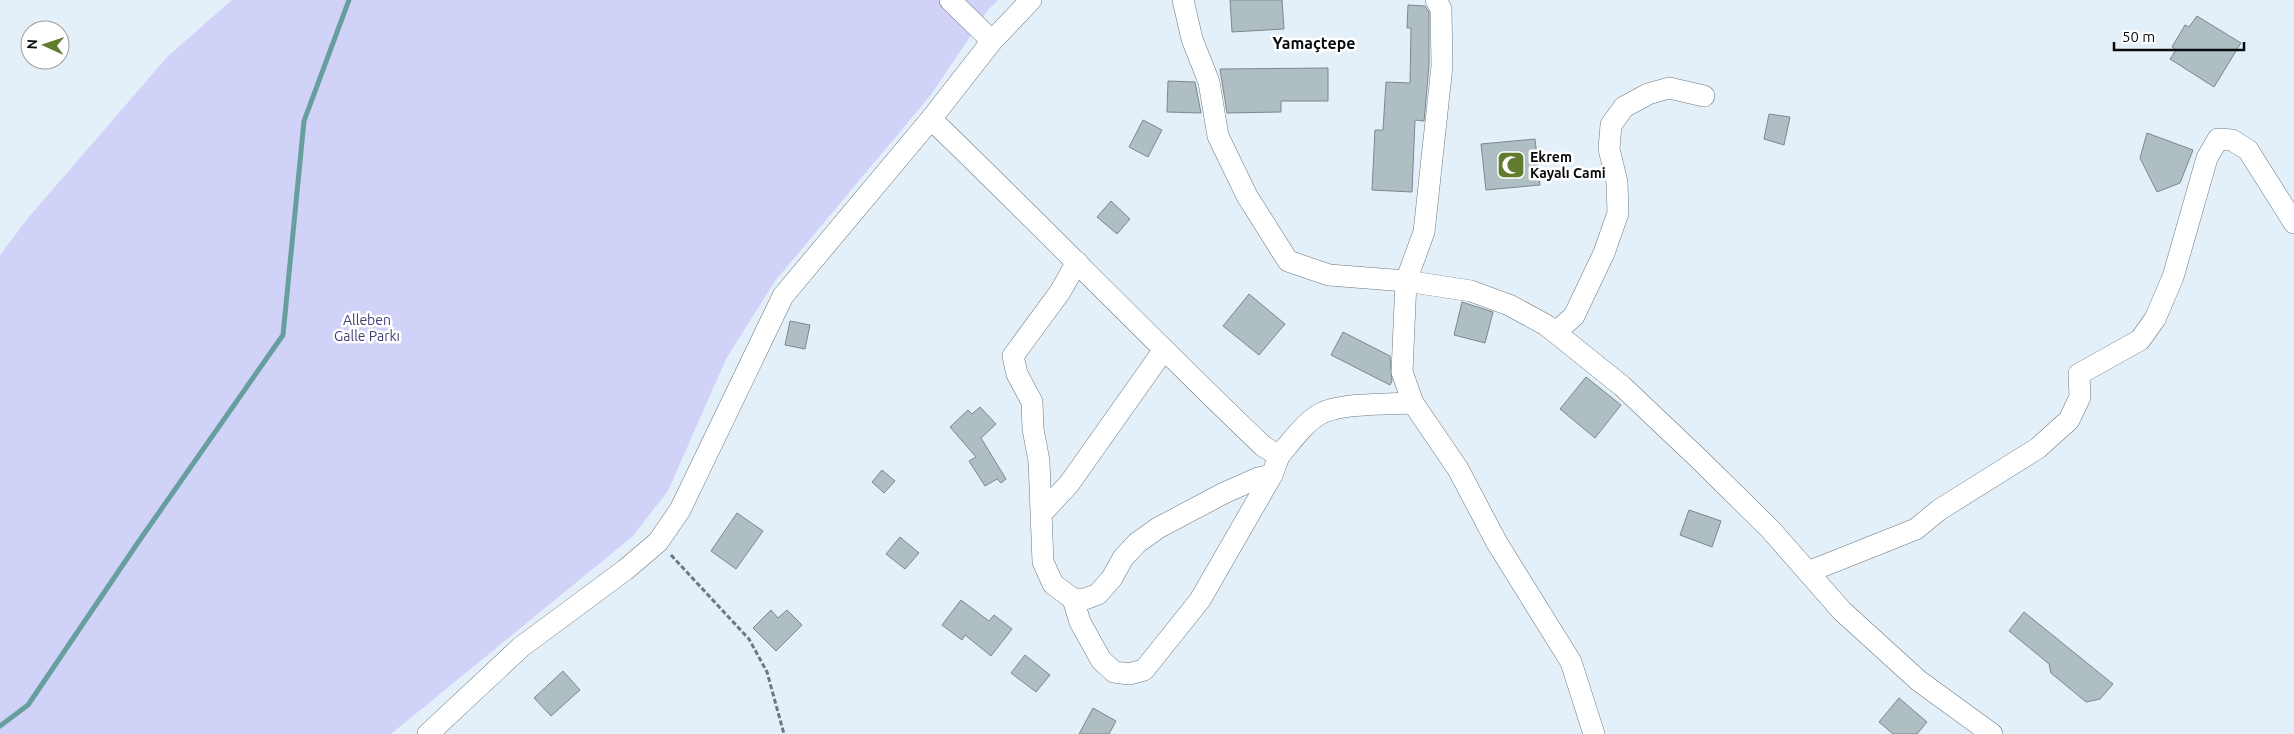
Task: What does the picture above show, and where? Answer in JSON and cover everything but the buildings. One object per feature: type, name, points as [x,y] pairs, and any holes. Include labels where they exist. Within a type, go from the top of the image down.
[{"type":"street","points":[[950,0],[992,41]]},
{"type":"street","points":[[428,734],[521,647],[624,570],[658,542],[680,510],[783,296],[931,119],[992,41],[1031,0]]},
{"type":"street","points":[[1183,0],[1192,39],[1209,82],[1218,136],[1247,196],[1288,261],[1329,275],[1406,281],[1470,291],[1508,305],[1546,325],[1622,386],[1684,445],[1771,530],[1842,612],[1918,681],[1992,734]]},
{"type":"street","points":[[1436,0],[1441,9],[1442,66],[1424,232],[1406,281],[1402,372],[1413,403],[1458,469],[1497,543],[1571,662],[1594,734]]},
{"type":"street","points":[[1556,332],[1574,316],[1604,253],[1618,214],[1617,182],[1609,149],[1611,125],[1624,107],[1655,92],[1669,88],[1704,96]]},
{"type":"street","points":[[931,119],[1077,262],[1163,351],[1263,446],[1275,465]]},
{"type":"street","points":[[1808,572],[1916,529],[1939,510],[2038,448],[2069,420],[2080,397],[2078,374],[2140,340],[2155,320],[2173,277],[2206,158],[2218,139],[2232,140],[2248,150],[2294,223]]},
{"type":"street","points":[[1077,262],[1060,292],[1013,356],[1017,374],[1032,402],[1033,429],[1039,461],[1043,562],[1053,584],[1073,599],[1080,622],[1101,660],[1114,672],[1129,674],[1144,670],[1200,600],[1275,465],[1298,434],[1320,414],[1354,406],[1413,403]]},
{"type":"street","points":[[1042,513],[1069,484],[1163,351]]},
{"type":"street","points":[[1073,599],[1085,599],[1098,594],[1112,578],[1123,558],[1137,544],[1158,528],[1224,493],[1258,478],[1275,465]]},
{"type":"path","points":[[658,542],[749,639],[766,672],[784,734]]},
{"type":"green space","name":"Alleben Galle Parkı","points":[[232,0],[998,0],[988,10],[930,96],[775,281],[726,359],[668,491],[632,537],[391,734],[0,734],[0,255],[28,218],[168,56]]},
{"type":"waterway","points":[[0,726],[28,705],[139,541],[283,335],[304,121],[349,0]]},
{"type":"place","name":"Ekrem Kayalı Cami","points":[[1511,165]]},
{"type":"district","name":"Yamaçtepe","points":[[1314,43]]}]
